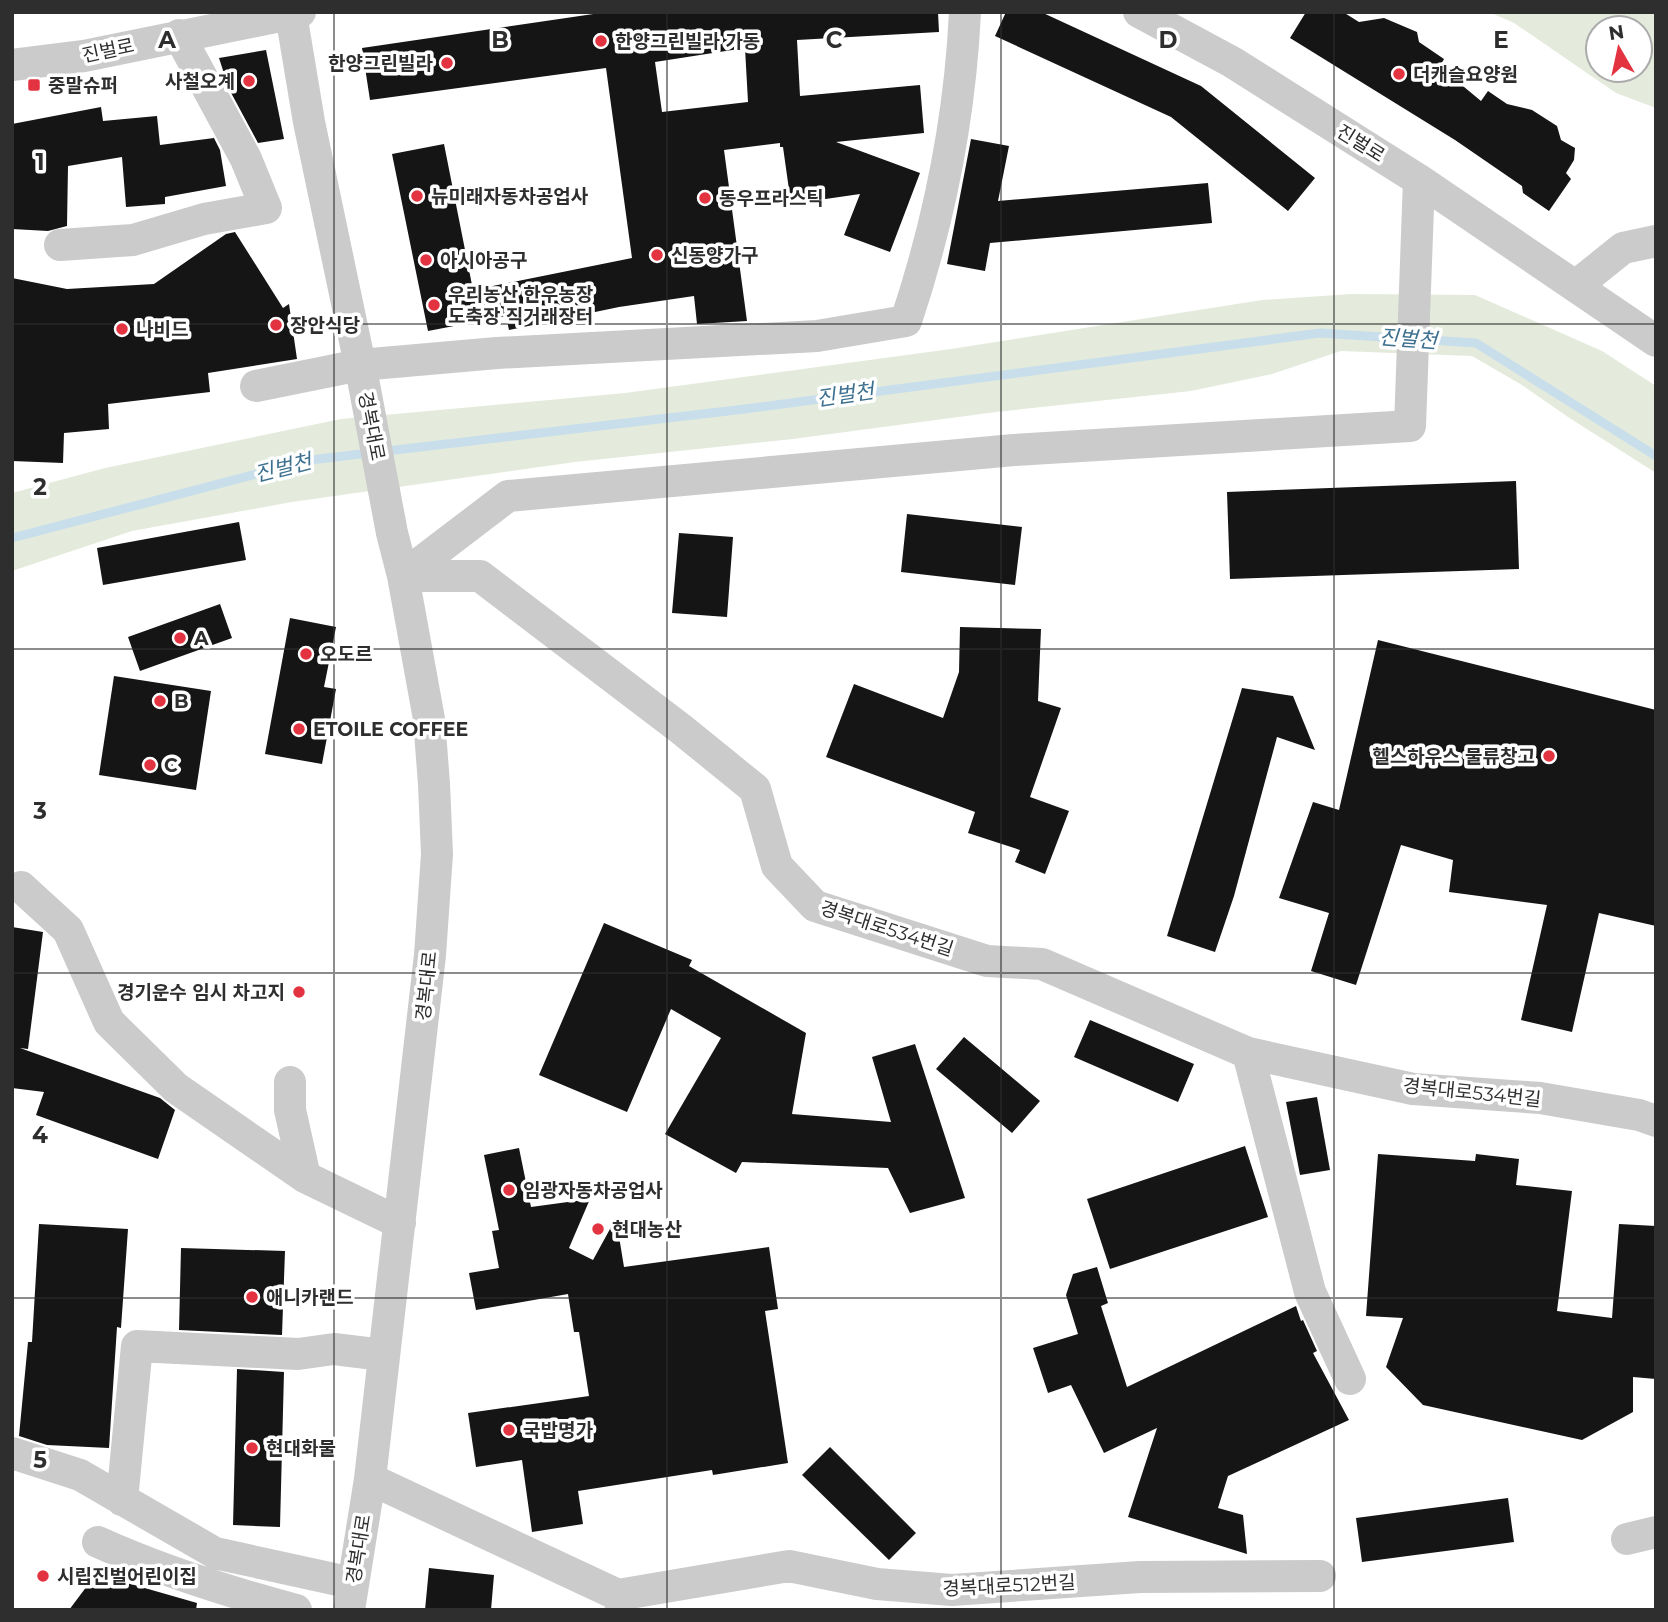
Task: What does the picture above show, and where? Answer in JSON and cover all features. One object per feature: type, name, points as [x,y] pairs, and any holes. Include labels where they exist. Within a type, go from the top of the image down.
[{"type":"street","name":"경복대로","points":[[361,372],[497,353],[817,336],[906,321],[921,274],[944,179],[963,66],[965,12]]},
{"type":"street","name":"진벌로","points":[[1139,12],[1233,62],[1419,180],[1656,341]]},
{"type":"street","name":"경복대로","points":[[295,13],[309,122],[403,576],[429,719],[437,854],[430,956],[370,1479],[350,1596]]},
{"type":"street","name":"진벌로","points":[[12,65],[84,56],[194,26],[295,13]]},
{"type":"street","points":[[60,245],[133,240],[204,219],[266,208],[194,26]]},
{"type":"street","points":[[403,576],[508,496],[1014,450],[1410,426],[1419,180]]},
{"type":"street","points":[[1577,285],[1623,248],[1656,241]]},
{"type":"street","points":[[256,386],[361,372]]},
{"type":"street","name":"경복대로534번길","points":[[403,576],[480,576],[681,729],[755,789],[777,866],[815,906],[987,961],[1042,964],[1248,1053],[1413,1089],[1540,1098],[1639,1115],[1656,1121]]},
{"type":"street","points":[[21,887],[68,930],[109,1022],[176,1088],[305,1178],[400,1223]]},
{"type":"street","points":[[1248,1053],[1310,1292],[1350,1379]]},
{"type":"street","points":[[290,1082],[290,1110],[305,1178]]},
{"type":"street","points":[[122,1500],[137,1346],[298,1354],[334,1349],[383,1355]]},
{"type":"street","points":[[12,1453],[80,1475],[215,1553],[350,1596]]},
{"type":"street","name":"경복대로512번길","points":[[370,1479],[620,1602],[789,1566],[877,1584],[952,1590],[1140,1577],[1320,1576]]},
{"type":"street","points":[[98,1542],[152,1565],[247,1597],[296,1610]]},
{"type":"green space","points":[[1489,12],[1656,12],[1656,108],[1616,93],[1603,84],[1654,84],[1654,14],[1584,14],[1584,71],[1514,23]]},
{"type":"green space","points":[[1352,294],[1475,295],[1602,351],[1656,386],[1656,473],[1522,385],[1472,356],[1341,351],[1272,374],[1191,391],[996,412],[793,439],[575,462],[292,502],[132,531],[12,571],[12,493],[105,468],[341,419],[625,393],[951,349],[1262,300]]},
{"type":"building","points":[[607,12],[938,12],[939,32],[797,40],[800,96],[920,85],[924,133],[836,142],[920,173],[890,252],[844,235],[860,194],[791,204],[783,147],[780,147],[780,143],[724,150],[747,321],[697,324],[694,296],[619,307],[509,330],[506,316],[428,331],[392,154],[444,144],[473,290],[632,258],[606,68],[370,100],[362,48]],"holes":[[[745,48],[748,102],[662,112],[655,62]]]},
{"type":"building","points":[[1006,12],[1041,12],[1201,86],[1315,178],[1288,211],[1171,117],[995,36]]},
{"type":"building","points":[[1306,12],[1343,12],[1359,22],[1384,18],[1417,32],[1419,42],[1444,59],[1440,67],[1481,101],[1488,91],[1507,104],[1532,110],[1557,126],[1561,140],[1575,148],[1574,160],[1566,173],[1571,179],[1549,211],[1523,193],[1522,186],[1455,140],[1290,38]]},
{"type":"building","name":"사철오계","points":[[266,50],[284,139],[258,143],[229,89],[219,58]]},
{"type":"building","points":[[101,107],[103,121],[157,116],[160,145],[214,138],[220,150],[226,186],[165,197],[165,204],[126,207],[122,157],[68,166],[67,226],[48,231],[12,229],[12,124]]},
{"type":"building","points":[[971,139],[1009,146],[998,201],[1208,183],[1212,223],[990,243],[985,271],[947,264]]},
{"type":"building","points":[[235,232],[283,308],[289,304],[297,359],[208,373],[210,392],[108,404],[109,429],[64,433],[63,463],[12,461],[12,278],[67,289],[154,284],[226,234]]},
{"type":"building","points":[[1516,481],[1519,569],[1230,579],[1227,492]]},
{"type":"building","points":[[907,514],[1022,527],[1015,585],[901,572]]},
{"type":"building","points":[[239,522],[246,560],[103,585],[97,548]]},
{"type":"building","points":[[679,533],[733,537],[727,617],[672,613]]},
{"type":"building","name":"A","points":[[220,604],[232,638],[140,671],[128,637]]},
{"type":"building","points":[[290,618],[336,627],[324,687],[336,689],[322,764],[265,754]]},
{"type":"building","points":[[960,627],[1041,629],[1038,701],[1061,708],[1030,797],[1069,811],[1045,874],[1015,862],[1020,850],[968,833],[975,812],[826,757],[854,684],[943,718],[959,672]]},
{"type":"building","points":[[1378,640],[1656,710],[1656,926],[1599,913],[1572,1032],[1521,1020],[1547,905],[1449,892],[1453,860],[1401,845],[1356,985],[1311,971],[1329,913],[1279,898],[1313,802],[1339,810]]},
{"type":"building","points":[[114,676],[211,691],[196,790],[99,775]]},
{"type":"building","points":[[1242,688],[1293,696],[1315,750],[1277,737],[1234,896],[1215,952],[1167,936]]},
{"type":"building","points":[[604,923],[692,960],[689,966],[806,1033],[792,1114],[891,1122],[872,1057],[915,1044],[965,1198],[910,1213],[888,1168],[742,1162],[736,1173],[665,1134],[721,1038],[671,1009],[627,1112],[539,1075]]},
{"type":"building","points":[[12,927],[43,932],[28,1049],[20,1048],[160,1098],[175,1110],[158,1159],[36,1115],[44,1092],[12,1088]]},
{"type":"building","points":[[1090,1020],[1194,1064],[1178,1102],[1074,1057]]},
{"type":"building","points":[[964,1037],[1040,1101],[1012,1133],[936,1069]]},
{"type":"building","points":[[1317,1097],[1330,1170],[1300,1175],[1286,1102]]},
{"type":"building","points":[[1245,1146],[1268,1217],[1110,1269],[1087,1199]]},
{"type":"building","points":[[519,1148],[531,1207],[590,1199],[569,1248],[593,1260],[616,1218],[624,1267],[769,1247],[778,1309],[765,1311],[788,1463],[713,1475],[712,1470],[578,1491],[583,1524],[532,1532],[522,1460],[476,1467],[468,1413],[589,1396],[579,1332],[574,1332],[568,1294],[476,1310],[469,1273],[499,1268],[492,1231],[499,1230],[484,1155]]},
{"type":"building","points":[[1378,1154],[1475,1161],[1476,1154],[1519,1159],[1516,1185],[1572,1191],[1557,1311],[1612,1318],[1619,1224],[1656,1226],[1656,1379],[1633,1377],[1633,1412],[1582,1440],[1423,1405],[1386,1367],[1403,1318],[1366,1316]]},
{"type":"building","points":[[39,1224],[128,1229],[121,1328],[117,1327],[109,1448],[47,1445],[19,1436],[28,1342],[32,1342]]},
{"type":"building","points":[[181,1248],[285,1251],[282,1335],[179,1330]]},
{"type":"building","points":[[1097,1267],[1108,1303],[1101,1306],[1127,1387],[1296,1306],[1317,1351],[1313,1353],[1349,1420],[1228,1476],[1218,1508],[1243,1515],[1247,1554],[1128,1517],[1157,1428],[1104,1453],[1071,1385],[1048,1393],[1033,1348],[1078,1334],[1066,1295],[1073,1274]]},
{"type":"building","points":[[237,1369],[284,1372],[280,1527],[233,1525]]},
{"type":"building","points":[[830,1447],[916,1533],[889,1560],[802,1475]]},
{"type":"building","points":[[1508,1498],[1514,1542],[1362,1562],[1356,1518]]},
{"type":"building","points":[[429,1568],[494,1575],[491,1610],[425,1610]]},
{"type":"building","points":[[96,1574],[197,1603],[196,1610],[69,1610]]},
{"type":"waterway","name":"진벌천","points":[[12,538],[310,460],[745,409],[1320,333],[1476,343],[1656,456]]},
{"type":"place","name":"한양그린빌라 가동","points":[[601,41]]},
{"type":"place","name":"한양그린빌라","points":[[447,63]]},
{"type":"place","name":"더캐슬요양원","points":[[1399,74]]},
{"type":"place","name":"사철오계","points":[[249,81]]},
{"type":"place","name":"중말슈퍼","points":[[34,85]]},
{"type":"place","name":"뉴미래자동차공업사","points":[[417,196]]},
{"type":"place","name":"동우프라스틱","points":[[705,198]]},
{"type":"place","name":"신동양가구","points":[[657,255]]},
{"type":"place","name":"아시아공구","points":[[426,260]]},
{"type":"place","name":"우리농산 한우농장 도축장 직거래장터","points":[[434,305]]},
{"type":"place","name":"장안식당","points":[[276,325]]},
{"type":"place","name":"나비드","points":[[122,329]]},
{"type":"place","name":"A","points":[[180,638]]},
{"type":"place","name":"오도르","points":[[306,654]]},
{"type":"place","name":"B","points":[[160,701]]},
{"type":"place","name":"ETOILE COFFEE","points":[[299,729]]},
{"type":"place","name":"헬스하우스 물류창고","points":[[1549,756]]},
{"type":"place","name":"C","points":[[150,765]]},
{"type":"place","name":"경기운수 임시 차고지","points":[[299,992]]},
{"type":"place","name":"임광자동차공업사","points":[[509,1190]]},
{"type":"place","name":"현대농산","points":[[598,1229]]},
{"type":"place","name":"애니카랜드","points":[[252,1297]]},
{"type":"place","name":"국밥명가","points":[[509,1430]]},
{"type":"place","name":"현대화물","points":[[252,1448]]},
{"type":"place","name":"시립진벌어린이집","points":[[43,1576]]}]
